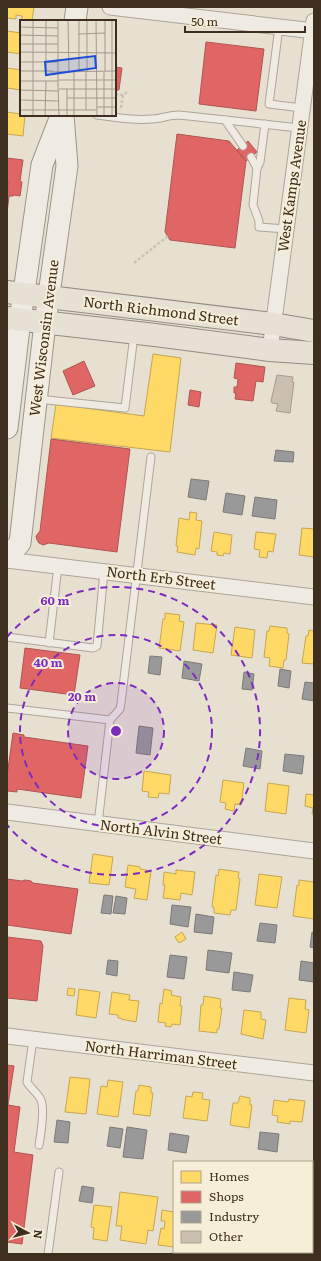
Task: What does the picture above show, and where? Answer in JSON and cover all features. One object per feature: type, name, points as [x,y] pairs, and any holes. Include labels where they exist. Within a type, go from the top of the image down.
[{"type":"main road","points":[[75,20],[77,7]]},
{"type":"main road","name":"West Wisconsin Avenue","points":[[7,428],[15,293],[42,165],[62,116]]},
{"type":"main road","name":"West Wisconsin Avenue","points":[[7,556],[20,543],[45,323],[67,166],[62,116]]},
{"type":"main road","name":"North Richmond Street","points":[[15,293],[314,330]]},
{"type":"main road","name":"North Richmond Street","points":[[14,319],[270,350],[314,353]]},
{"type":"street","points":[[110,7],[279,27],[314,27]]},
{"type":"street","name":"West Kamps Avenue","points":[[270,350],[299,128],[314,27]]},
{"type":"street","name":"North Erb Street","points":[[7,560],[314,597]]},
{"type":"street","name":"North Alvin Street","points":[[7,812],[314,851]]},
{"type":"street","name":"North Harriman Street","points":[[7,1036],[314,1073]]},
{"type":"lane","points":[[279,27],[269,104],[302,108]]},
{"type":"lane","points":[[105,116],[137,120],[179,115],[299,128]]},
{"type":"lane","points":[[225,120],[243,146]]},
{"type":"lane","points":[[265,124],[260,162],[257,168],[253,204],[259,221],[259,227],[286,229]]},
{"type":"lane","points":[[251,157],[257,168]]},
{"type":"lane","points":[[37,399],[125,408],[134,333]]},
{"type":"lane","points":[[98,824],[110,720],[120,709],[151,457]]},
{"type":"lane","points":[[49,642],[58,566]]},
{"type":"lane","points":[[7,637],[93,648],[97,646],[104,572]]},
{"type":"lane","points":[[7,708],[110,720]]},
{"type":"lane","points":[[33,1039],[27,1082],[41,1100],[43,1108],[39,1145]]},
{"type":"lane","points":[[48,1254],[59,1172]]},
{"type":"path","points":[[120,118],[123,95],[126,92]]},
{"type":"path","points":[[116,94],[123,95]]},
{"type":"path","points":[[134,263],[168,236]]},
{"type":"building: Homes","points":[[7,7],[34,7],[32,20],[22,20],[22,16],[16,15],[16,19],[7,18]]},
{"type":"building: Homes","points":[[7,31],[20,33],[20,54],[7,52]]},
{"type":"building: Homes","points":[[7,68],[20,70],[20,90],[7,88]]},
{"type":"building: Homes","points":[[7,112],[25,116],[23,136],[7,134]]},
{"type":"building: Homes","points":[[153,354],[181,358],[170,452],[51,438],[56,404],[144,416]]},
{"type":"building: Homes","points":[[190,512],[197,513],[196,520],[202,521],[199,549],[196,548],[195,555],[177,552],[178,546],[176,546],[179,518],[189,520]]},
{"type":"building: Homes","points":[[302,528],[314,529],[314,557],[299,555]]},
{"type":"building: Homes","points":[[214,532],[232,535],[230,554],[224,553],[223,556],[217,555],[217,552],[211,551]]},
{"type":"building: Homes","points":[[256,532],[276,534],[273,552],[268,551],[267,558],[259,557],[260,550],[254,549]]},
{"type":"building: Homes","points":[[165,613],[180,615],[179,621],[184,622],[180,651],[159,648]]},
{"type":"building: Homes","points":[[196,623],[217,625],[213,653],[193,650]]},
{"type":"building: Homes","points":[[270,626],[287,628],[287,633],[289,634],[286,660],[284,660],[283,668],[269,666],[270,658],[264,657],[267,631],[269,631]]},
{"type":"building: Homes","points":[[235,627],[255,630],[252,658],[231,655]]},
{"type":"building: Homes","points":[[309,630],[314,631],[314,664],[302,663],[306,636],[308,636]]},
{"type":"building: Homes","points":[[144,771],[171,775],[169,794],[159,793],[158,798],[148,797],[149,792],[142,791]]},
{"type":"building: Homes","points":[[223,780],[244,783],[241,805],[235,804],[234,811],[225,809],[226,803],[220,802]]},
{"type":"building: Homes","points":[[268,783],[289,786],[286,814],[265,811]]},
{"type":"building: Homes","points":[[306,794],[314,795],[314,815],[312,814],[313,808],[305,806]]},
{"type":"building: Homes","points":[[93,854],[113,857],[109,885],[89,883]]},
{"type":"building: Homes","points":[[128,865],[151,871],[147,900],[134,898],[136,889],[125,887]]},
{"type":"building: Homes","points":[[219,869],[239,872],[238,878],[240,879],[236,910],[231,910],[230,915],[214,913],[214,907],[212,907],[216,875],[218,876]]},
{"type":"building: Homes","points":[[176,870],[195,872],[192,895],[181,893],[180,900],[163,898],[165,885],[163,885],[164,872],[176,874]]},
{"type":"building: Homes","points":[[259,874],[282,877],[277,908],[255,905]]},
{"type":"building: Homes","points":[[299,880],[314,882],[314,919],[293,916]]},
{"type":"building: Homes","points":[[182,932],[186,939],[179,943],[175,937]]},
{"type":"building: Homes","points":[[68,988],[75,989],[74,996],[67,995]]},
{"type":"building: Homes","points":[[79,989],[100,992],[96,1018],[76,1015]]},
{"type":"building: Homes","points":[[164,989],[172,991],[171,995],[181,997],[180,1006],[182,1006],[180,1025],[172,1024],[171,1027],[165,1026],[166,1023],[158,1022],[160,1003],[162,1004]]},
{"type":"building: Homes","points":[[112,992],[130,995],[129,1000],[139,1001],[136,1022],[118,1018],[118,1015],[109,1014]]},
{"type":"building: Homes","points":[[204,996],[221,999],[220,1008],[222,1008],[217,1033],[199,1031],[201,1005],[203,1005]]},
{"type":"building: Homes","points":[[289,998],[306,1000],[305,1009],[309,1010],[306,1033],[285,1030]]},
{"type":"building: Homes","points":[[244,1010],[261,1012],[261,1019],[266,1020],[263,1039],[241,1034]]},
{"type":"building: Homes","points":[[70,1077],[90,1079],[86,1114],[65,1112]]},
{"type":"building: Homes","points":[[108,1080],[123,1082],[118,1117],[97,1114],[101,1086],[107,1087]]},
{"type":"building: Homes","points":[[139,1085],[151,1087],[151,1093],[153,1093],[150,1116],[133,1114],[136,1091],[138,1091]]},
{"type":"building: Homes","points":[[193,1092],[203,1093],[202,1099],[210,1100],[207,1121],[183,1118],[186,1096],[192,1097]]},
{"type":"building: Homes","points":[[240,1096],[250,1098],[250,1105],[252,1105],[249,1128],[230,1125],[233,1103],[238,1103]]},
{"type":"building: Homes","points":[[289,1099],[305,1101],[302,1122],[290,1121],[290,1124],[277,1122],[278,1116],[272,1115],[274,1100],[288,1102]]},
{"type":"building: Homes","points":[[120,1192],[158,1197],[153,1231],[148,1230],[146,1244],[120,1240],[122,1226],[116,1226]]},
{"type":"building: Homes","points":[[94,1205],[112,1207],[107,1241],[93,1239],[94,1228],[91,1227]]},
{"type":"building: Homes","points":[[162,1210],[173,1212],[173,1247],[158,1245],[161,1228],[164,1229],[165,1221],[161,1221]]},
{"type":"building: Homes","points":[[314,1237],[314,1254],[299,1254],[313,1253]]},
{"type":"building: Homes","points":[[256,1253],[278,1253],[278,1254]]},
{"type":"building: Shops","points":[[206,42],[264,49],[256,111],[199,104]]},
{"type":"building: Shops","points":[[116,67],[122,68],[119,90],[116,90]]},
{"type":"building: Shops","points":[[177,134],[229,141],[246,161],[235,248],[170,240],[165,232]]},
{"type":"building: Shops","points":[[248,141],[257,152],[246,161],[237,150]]},
{"type":"building: Shops","points":[[7,158],[23,160],[20,181],[22,182],[20,196],[9,196],[7,213],[8,181]]},
{"type":"building: Shops","points":[[84,361],[95,386],[73,395],[63,371]]},
{"type":"building: Shops","points":[[236,363],[265,367],[263,382],[256,381],[253,401],[235,399],[236,393],[234,393],[234,387],[237,387],[238,379],[234,378]]},
{"type":"building: Shops","points":[[190,390],[201,392],[199,407],[188,405]]},
{"type":"building: Shops","points":[[51,439],[130,449],[117,552],[49,543],[43,545],[37,540],[36,536],[40,531]]},
{"type":"building: Shops","points":[[25,648],[80,655],[74,695],[20,688]]},
{"type":"building: Shops","points":[[13,733],[24,735],[24,737],[88,746],[81,798],[17,789],[17,792],[7,791],[7,776]]},
{"type":"building: Shops","points":[[7,879],[25,880],[33,883],[78,889],[71,934],[7,925]]},
{"type":"building: Shops","points":[[7,937],[41,941],[43,946],[37,1001],[7,998]]},
{"type":"building: Shops","points":[[7,1065],[14,1066],[8,1105],[20,1107],[14,1152],[33,1155],[22,1244],[7,1242]]},
{"type":"building: Industry","points":[[276,450],[294,452],[293,462],[274,461]]},
{"type":"building: Industry","points":[[191,479],[209,481],[206,500],[188,497]]},
{"type":"building: Industry","points":[[226,493],[245,496],[242,515],[223,512]]},
{"type":"building: Industry","points":[[255,497],[277,500],[275,519],[252,516]]},
{"type":"building: Industry","points":[[150,656],[162,657],[160,675],[148,673]]},
{"type":"building: Industry","points":[[184,661],[202,664],[199,681],[182,678]]},
{"type":"building: Industry","points":[[280,669],[291,671],[289,688],[278,686]]},
{"type":"building: Industry","points":[[244,672],[254,674],[252,690],[242,689]]},
{"type":"building: Industry","points":[[305,682],[314,683],[314,701],[302,699]]},
{"type":"building: Industry","points":[[139,726],[153,728],[150,755],[136,753]]},
{"type":"building: Industry","points":[[246,748],[262,751],[260,769],[243,766]]},
{"type":"building: Industry","points":[[285,754],[304,756],[302,774],[283,771]]},
{"type":"building: Industry","points":[[104,895],[113,896],[111,914],[101,913]]},
{"type":"building: Industry","points":[[116,896],[127,898],[125,914],[113,913]]},
{"type":"building: Industry","points":[[172,905],[191,907],[188,927],[170,924]]},
{"type":"building: Industry","points":[[196,914],[214,917],[212,934],[194,932]]},
{"type":"building: Industry","points":[[260,923],[277,925],[275,943],[257,941]]},
{"type":"building: Industry","points":[[312,932],[314,933],[314,948],[310,947]]},
{"type":"building: Industry","points":[[208,950],[232,953],[229,973],[206,970]]},
{"type":"building: Industry","points":[[170,955],[187,957],[184,979],[167,977]]},
{"type":"building: Industry","points":[[108,960],[118,961],[117,976],[106,974]]},
{"type":"building: Industry","points":[[301,961],[314,963],[314,982],[299,980]]},
{"type":"building: Industry","points":[[234,972],[253,975],[250,992],[232,990]]},
{"type":"building: Industry","points":[[57,1120],[70,1122],[68,1143],[54,1142]]},
{"type":"building: Industry","points":[[110,1127],[123,1129],[120,1148],[107,1146]]},
{"type":"building: Industry","points":[[127,1127],[147,1130],[143,1159],[123,1157]]},
{"type":"building: Industry","points":[[260,1132],[279,1134],[277,1152],[258,1149]]},
{"type":"building: Industry","points":[[170,1133],[189,1136],[186,1153],[168,1150]]},
{"type":"building: Industry","points":[[82,1186],[94,1188],[92,1203],[79,1201]]},
{"type":"building: Other","points":[[277,375],[293,377],[292,382],[294,382],[290,413],[276,411],[278,404],[272,403],[271,401]]}]
